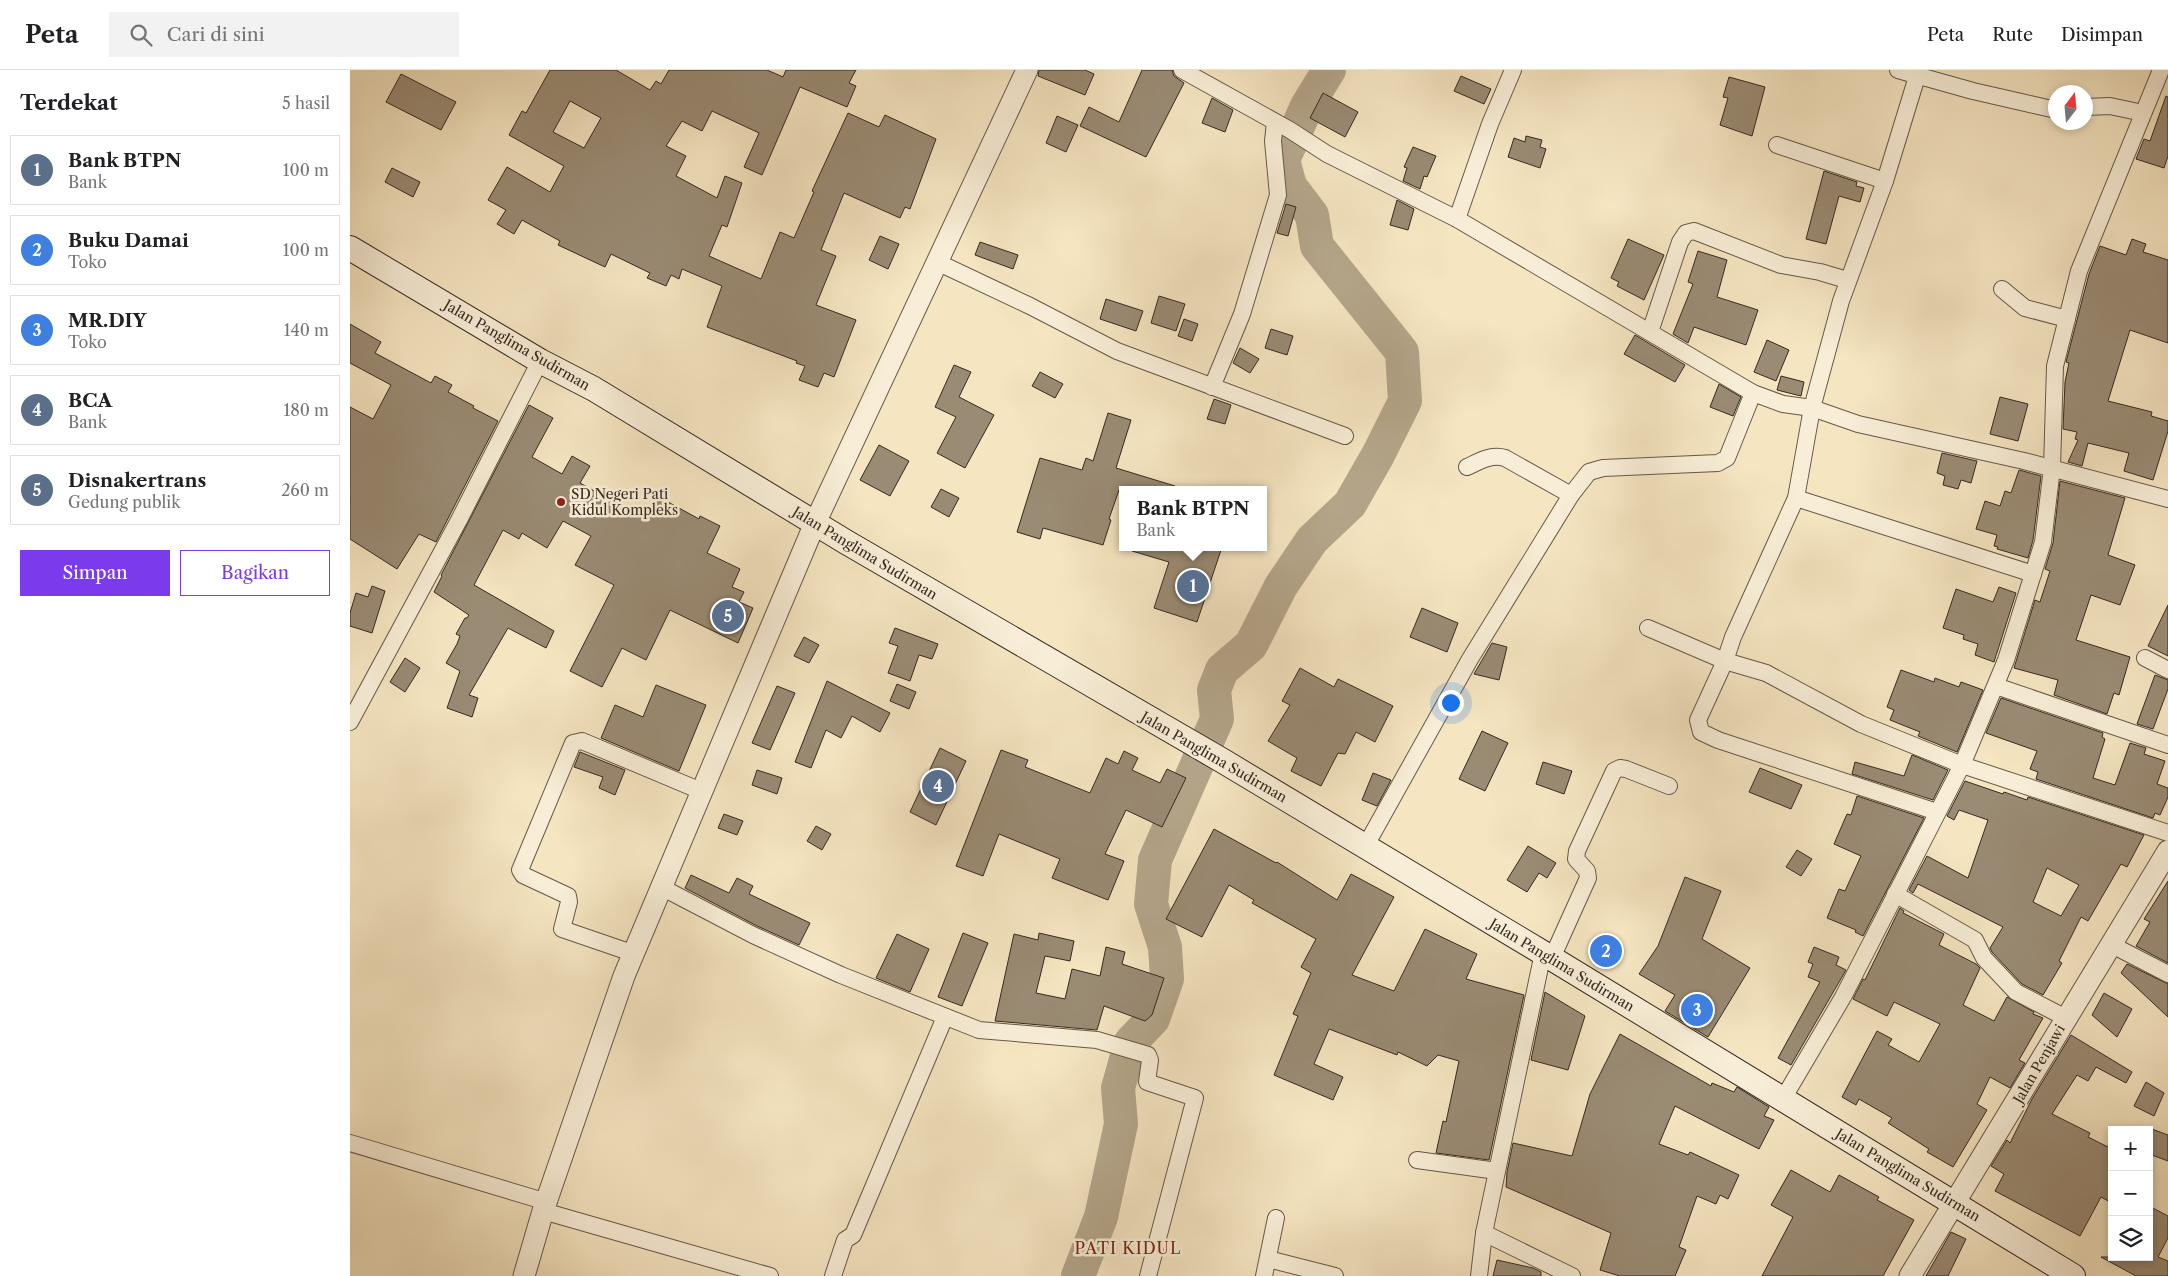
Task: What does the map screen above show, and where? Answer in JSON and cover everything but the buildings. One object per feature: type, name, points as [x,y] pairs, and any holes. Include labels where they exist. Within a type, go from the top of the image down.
[{"type":"main road","name":"Jalan Panglima Sudirman","points":[[350,248],[511,342],[540,361],[594,389],[815,523],[1223,762],[1547,956],[2073,1276]]},
{"type":"street","points":[[524,1276],[545,1206],[624,976],[635,954],[661,886],[815,523],[1027,70]]},
{"type":"street","points":[[1182,70],[1283,126],[1326,154],[1457,219],[1753,394],[1783,404],[1812,408],[1858,424],[2052,468],[2168,498]]},
{"type":"street","points":[[1457,219],[1490,124],[1513,70]]},
{"type":"street","points":[[1898,70],[1918,73],[1973,91],[2048,108]]},
{"type":"street","points":[[1783,1099],[1843,997],[1962,765],[2006,660],[2043,542],[2052,468],[2055,366],[2079,271],[2161,70]]},
{"type":"street","points":[[1918,73],[1886,181],[1847,280],[1812,408],[1796,498],[1698,720],[1701,732],[1718,740],[1937,812]]},
{"type":"street","points":[[2093,107],[2110,106],[2143,113]]},
{"type":"street","points":[[1212,387],[1242,314],[1278,195],[1273,141],[1283,126]]},
{"type":"street","points":[[1777,145],[1886,181]]},
{"type":"street","points":[[1650,332],[1680,242],[1686,233],[1694,230],[1781,265],[1820,272],[1847,280]]},
{"type":"street","points":[[937,262],[1030,306],[1117,351],[1345,436]]},
{"type":"street","points":[[2002,289],[2025,308],[2067,319]]},
{"type":"street","points":[[350,722],[459,520],[540,361]]},
{"type":"street","points":[[1365,847],[1470,659],[1571,495],[1589,472],[1596,469],[1705,465],[1722,461],[1727,458],[1753,394]]},
{"type":"street","points":[[1467,467],[1498,456],[1505,458],[1571,495]]},
{"type":"street","points":[[1796,498],[2033,574]]},
{"type":"street","points":[[1648,628],[1725,661],[1766,672],[1861,724],[1962,765],[2168,833]]},
{"type":"street","points":[[2145,658],[2168,670]]},
{"type":"street","points":[[1996,686],[2168,745]]},
{"type":"street","points":[[635,954],[562,929],[570,902],[568,896],[523,875],[520,870],[533,836],[573,743],[582,741],[701,791]]},
{"type":"street","points":[[1479,1276],[1484,1233],[1497,1171],[1547,956],[1588,878],[1587,871],[1576,859],[1577,851],[1614,771],[1620,768],[1626,769],[1669,786]]},
{"type":"street","name":"Jalan Penjawi","points":[[1910,1276],[1955,1205],[2110,944],[2168,851]]},
{"type":"street","points":[[661,886],[754,935],[841,975],[979,1030],[1106,1042],[1148,1055],[1150,1060],[1147,1082],[1195,1098],[1148,1276]]},
{"type":"street","points":[[1895,894],[1975,940],[1984,958],[2016,992],[2066,1018]]},
{"type":"street","points":[[2110,944],[2168,974]]},
{"type":"street","points":[[833,1276],[845,1240],[853,1235],[945,1017]]},
{"type":"street","points":[[350,1144],[770,1276]]},
{"type":"street","points":[[1417,1160],[1497,1171]]},
{"type":"street","points":[[1264,1276],[1276,1218]]},
{"type":"street","points":[[1484,1233],[1572,1276]]},
{"type":"street","points":[[1268,1259],[1335,1276]]},
{"type":"waterway","points":[[1078,1276],[1101,1217],[1121,1124],[1118,1088],[1131,1042],[1153,1019],[1167,979],[1165,947],[1151,904],[1155,860],[1217,719],[1214,690],[1222,670],[1251,645],[1281,586],[1312,540],[1350,504],[1378,455],[1405,401],[1402,352],[1317,246],[1312,215],[1290,186],[1283,160],[1307,106],[1329,70]]},
{"type":"place","name":"SD Negeri Pati Kidul Kompleks","points":[[561,502]]},
{"type":"place","name":"Bank BTPN","points":[[1193,586]]},
{"type":"place","name":"Disnakertrans","points":[[728,616]]},
{"type":"place","name":"BCA","points":[[938,786]]},
{"type":"place","name":"Buku Damai","points":[[1606,951]]},
{"type":"place","name":"MR.DIY","points":[[1697,1010]]},
{"type":"district","name":"PATI KIDUL","points":[[1128,1248]]}]
